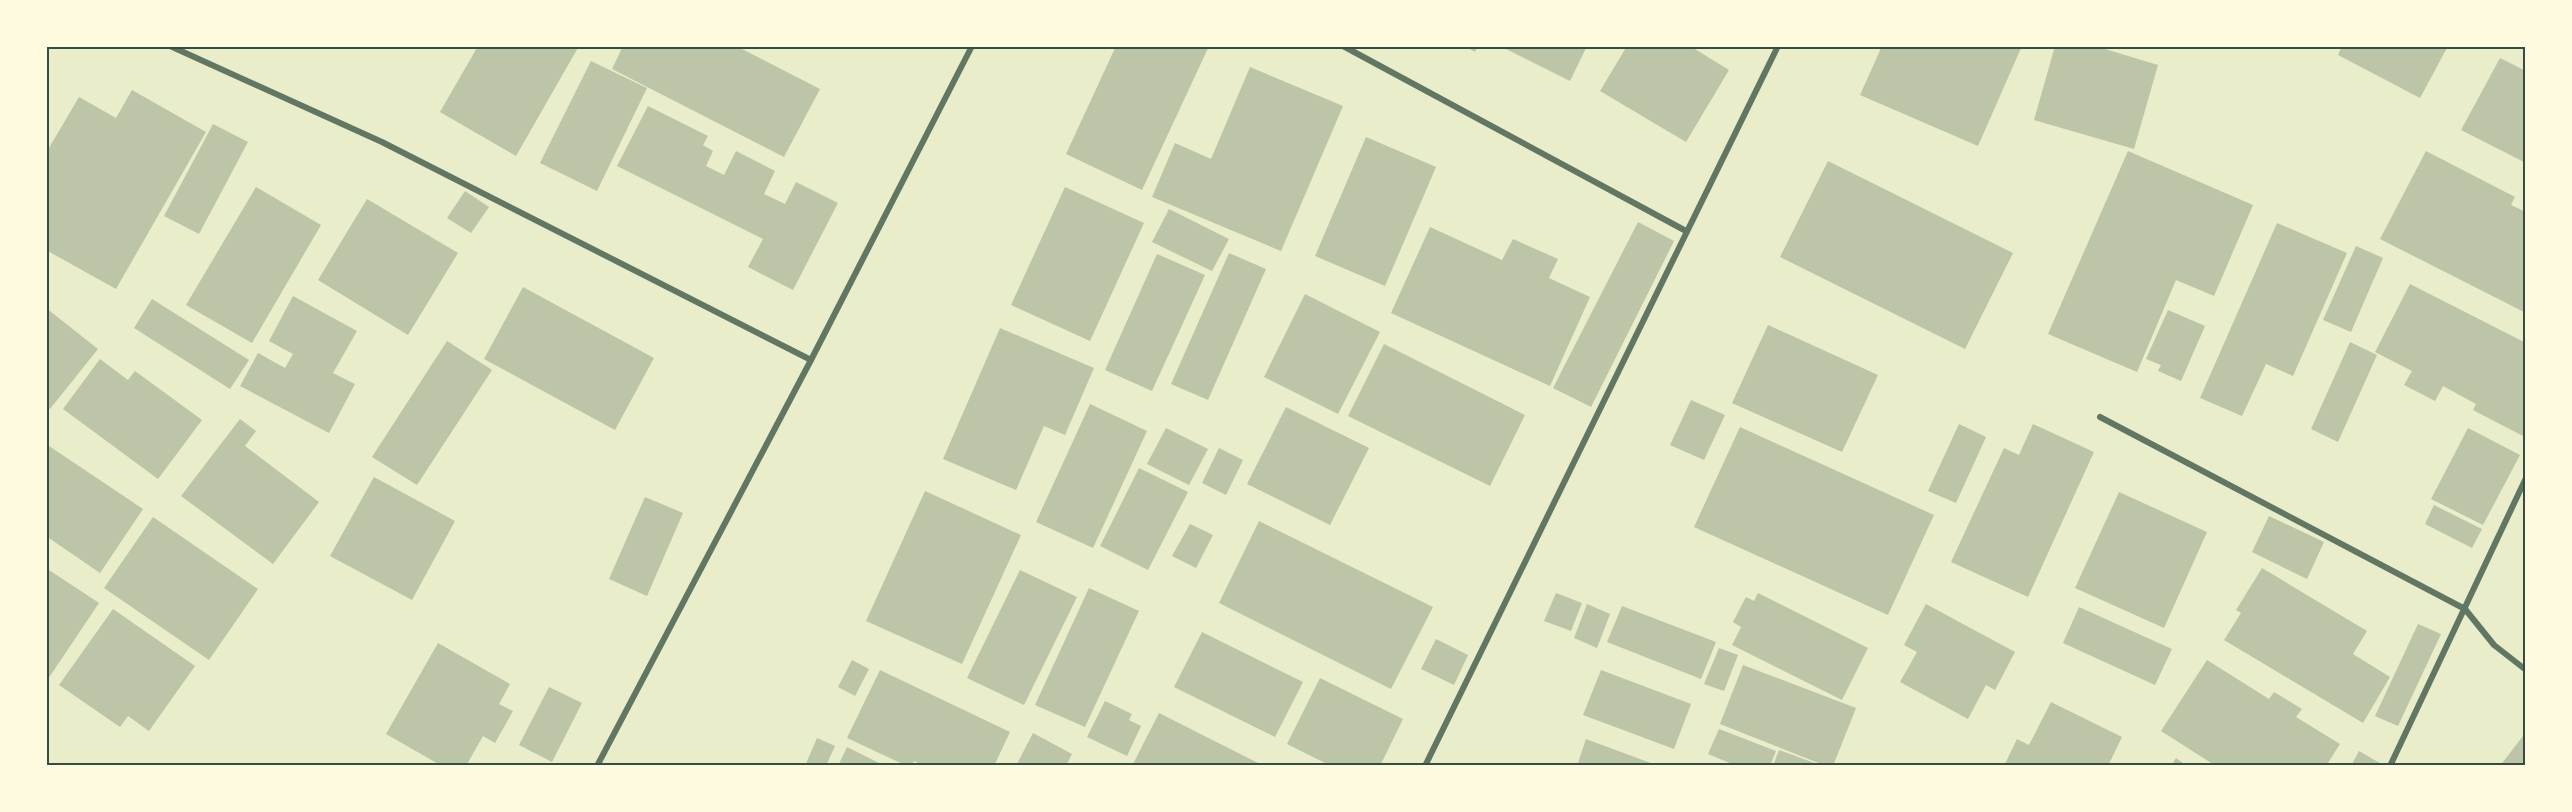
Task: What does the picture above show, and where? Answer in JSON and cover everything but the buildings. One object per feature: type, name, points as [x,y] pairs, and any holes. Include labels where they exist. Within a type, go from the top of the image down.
[{"type":"street","points":[[170,46],[382,142],[811,360]]},
{"type":"street","points":[[597,765],[811,360],[972,46]]},
{"type":"street","points":[[1342,46],[1686,231]]},
{"type":"street","points":[[1425,765],[1778,46]]},
{"type":"street","points":[[2100,417],[2465,609],[2494,645],[2526,670]]},
{"type":"street","points":[[2390,765],[2526,478]]}]
